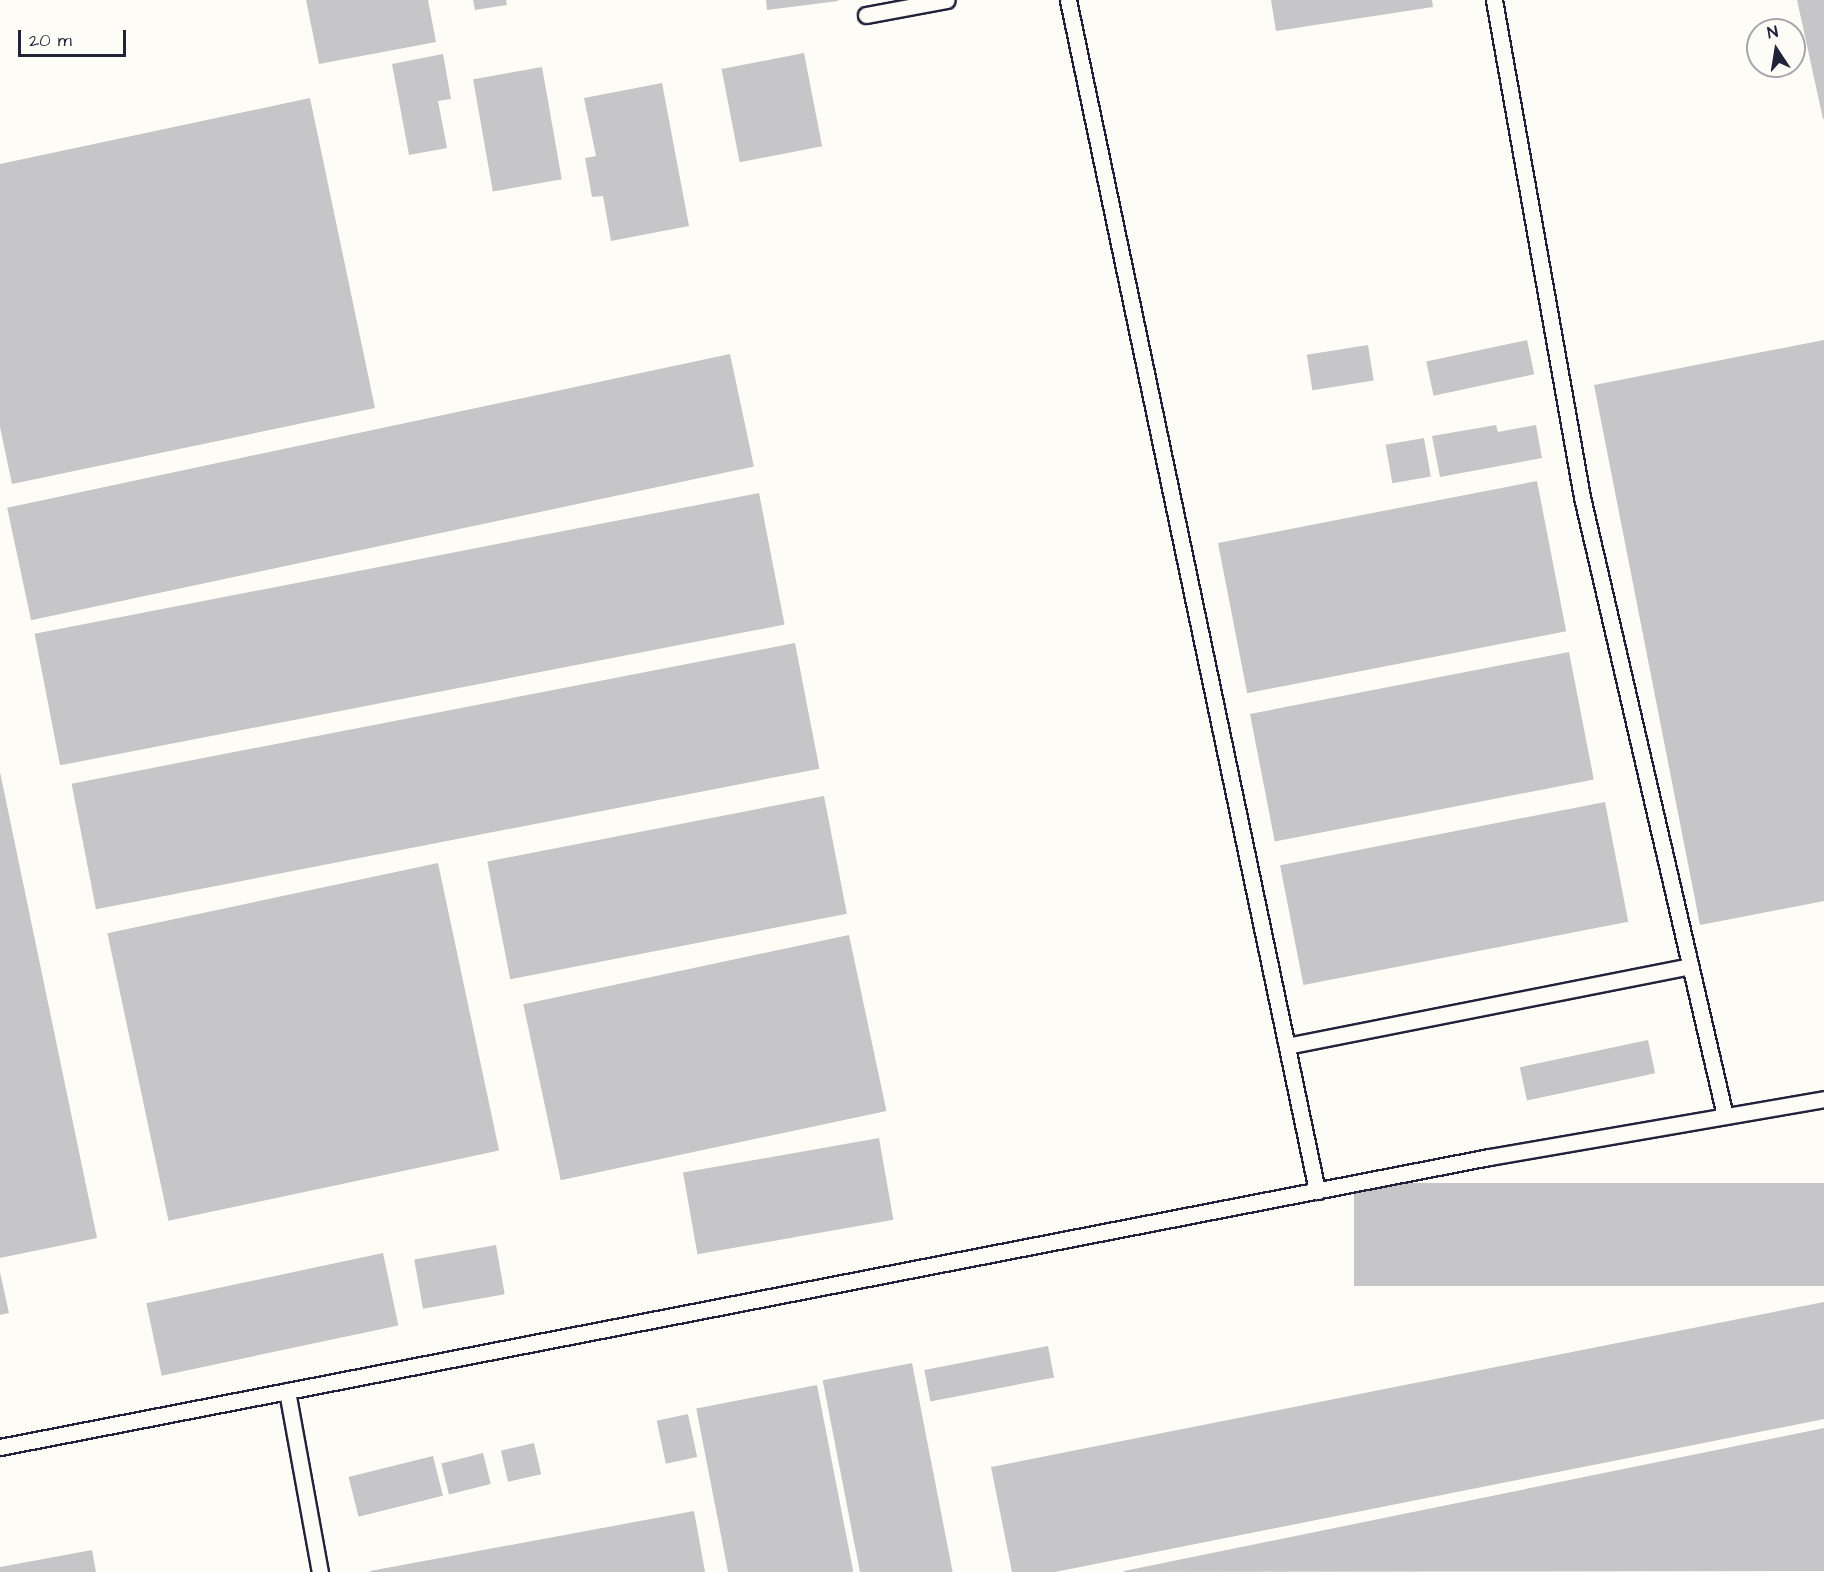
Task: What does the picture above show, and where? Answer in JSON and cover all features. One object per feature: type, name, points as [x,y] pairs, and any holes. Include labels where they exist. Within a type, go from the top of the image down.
[{"type":"lane","points":[[866,15],[947,0]]},
{"type":"lane","points":[[1068,0],[1317,1191]]},
{"type":"lane","points":[[1494,0],[1582,497],[1725,1116]]},
{"type":"lane","points":[[1287,1046],[1690,966]]},
{"type":"lane","points":[[0,1447],[1317,1191],[1824,1098]]},
{"type":"lane","points":[[287,1391],[320,1572]]},
{"type":"building","points":[[306,0],[428,0],[436,42],[319,64]]},
{"type":"building","points":[[473,0],[506,0],[507,5],[475,10]]},
{"type":"building","points":[[766,0],[838,0],[838,1],[767,10]]},
{"type":"building","points":[[1271,0],[1432,0],[1433,7],[1276,31]]},
{"type":"building","points":[[1797,0],[1824,0],[1824,119],[1806,41],[1806,18],[1801,18]]},
{"type":"building","points":[[804,53],[822,146],[740,162],[722,69]]},
{"type":"building","points":[[443,54],[451,99],[438,101],[447,148],[409,155],[392,64]]},
{"type":"building","points":[[542,67],[562,179],[493,191],[473,79]]},
{"type":"building","points":[[662,83],[689,226],[611,241],[603,196],[592,197],[585,158],[596,156],[584,98]]},
{"type":"building","points":[[310,98],[375,408],[12,484],[0,427],[0,164]]},
{"type":"building","points":[[1527,340],[1534,374],[1434,396],[1426,361]]},
{"type":"building","points":[[1824,340],[1824,901],[1700,925],[1594,385]]},
{"type":"building","points":[[1368,345],[1374,381],[1312,390],[1307,355]]},
{"type":"building","points":[[730,354],[754,466],[31,620],[7,508]]},
{"type":"building","points":[[1496,425],[1498,432],[1536,425],[1542,458],[1440,477],[1432,436]]},
{"type":"building","points":[[1424,438],[1431,476],[1392,483],[1386,445]]},
{"type":"building","points":[[1537,481],[1566,631],[1247,693],[1218,543]]},
{"type":"building","points":[[759,493],[785,625],[60,765],[35,634]]},
{"type":"building","points":[[795,643],[819,769],[96,909],[72,784]]},
{"type":"building","points":[[1569,652],[1594,780],[1275,842],[1250,714]]},
{"type":"building","points":[[0,772],[97,1238],[0,1258]]},
{"type":"building","points":[[824,796],[847,914],[510,979],[487,861]]},
{"type":"building","points":[[1605,802],[1628,922],[1303,985],[1280,865]]},
{"type":"building","points":[[438,863],[499,1151],[169,1221],[107,933]]},
{"type":"building","points":[[849,935],[886,1111],[561,1180],[523,1004]]},
{"type":"building","points":[[1648,1040],[1655,1073],[1527,1100],[1520,1067]]},
{"type":"building","points":[[879,1138],[893,1220],[697,1254],[683,1173]]},
{"type":"building","points":[[1354,1183],[1824,1183],[1824,1286],[1354,1286]]},
{"type":"building","points":[[496,1245],[505,1294],[423,1309],[414,1259]]},
{"type":"building","points":[[383,1253],[398,1325],[162,1376],[146,1303]]},
{"type":"building","points":[[0,1272],[9,1313],[0,1315]]},
{"type":"building","points":[[1824,1302],[1824,1419],[1055,1572],[1012,1572],[991,1467]]},
{"type":"building","points":[[1048,1346],[1054,1377],[930,1401],[924,1370]]},
{"type":"building","points":[[912,1363],[953,1572],[860,1572],[823,1380]]},
{"type":"building","points":[[817,1385],[853,1572],[728,1572],[696,1408]]},
{"type":"building","points":[[688,1414],[697,1457],[666,1464],[657,1421]]},
{"type":"building","points":[[1824,1428],[1824,1571],[1124,1572],[1124,1571]]},
{"type":"building","points":[[534,1443],[541,1474],[508,1482],[501,1451]]},
{"type":"building","points":[[483,1453],[491,1484],[449,1494],[441,1463]]},
{"type":"building","points":[[433,1456],[443,1496],[359,1517],[349,1477]]},
{"type":"building","points":[[694,1511],[705,1572],[370,1572],[370,1571]]},
{"type":"building","points":[[92,1550],[96,1572],[0,1572],[0,1567]]}]
